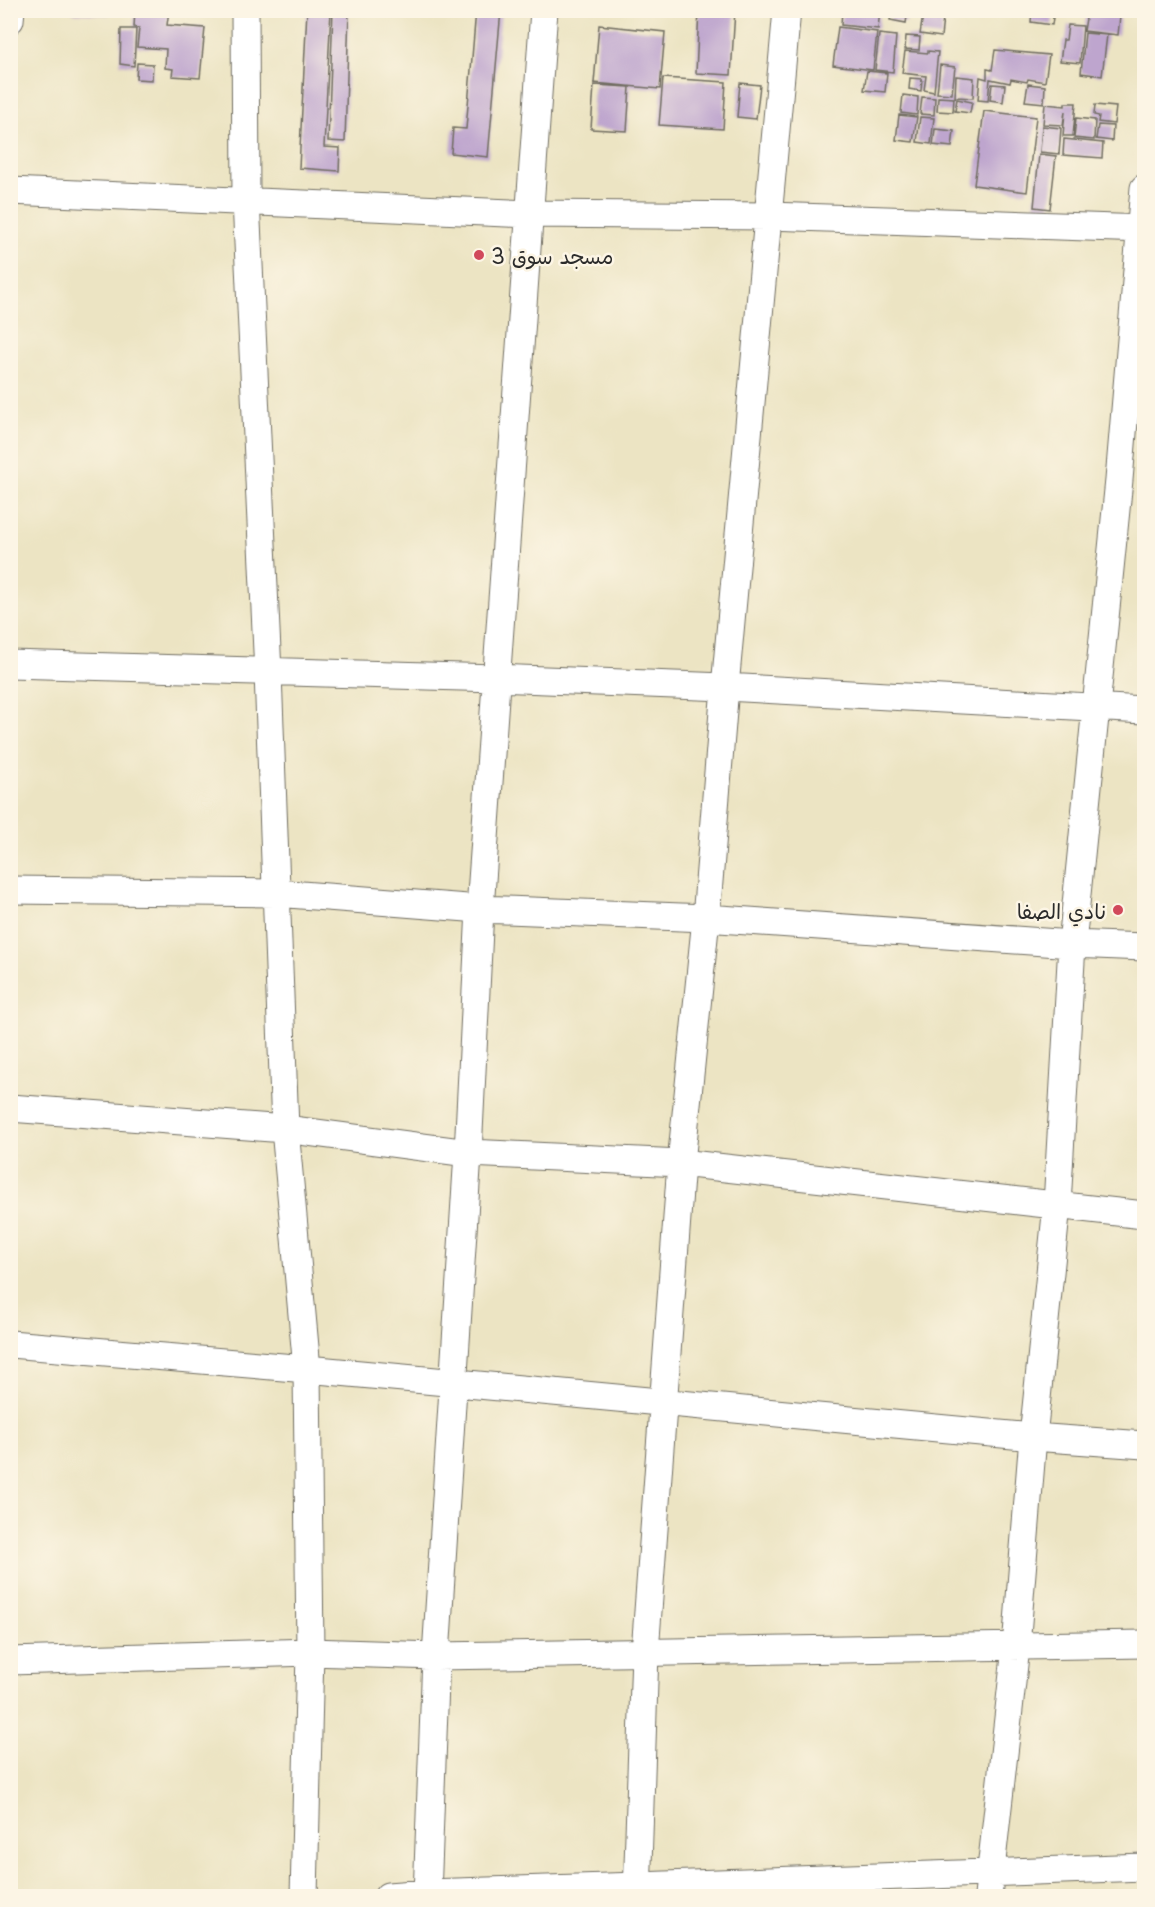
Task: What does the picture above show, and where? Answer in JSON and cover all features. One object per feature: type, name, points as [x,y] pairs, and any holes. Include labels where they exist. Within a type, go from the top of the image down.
[{"type":"street","points":[[10,20],[11,10]]},
{"type":"street","points":[[246,10],[246,200],[268,673],[285,1129],[307,1369],[310,1652],[304,1896]]},
{"type":"street","points":[[427,1894],[436,1656],[468,1153],[480,909],[544,10]]},
{"type":"street","points":[[637,1891],[645,1652],[681,1163],[706,918],[787,10]]},
{"type":"street","points":[[990,1884],[1016,1647],[1033,1437],[1057,1205],[1072,944],[1143,228],[1144,188]]},
{"type":"street","points":[[10,191],[531,214],[769,216],[1143,228]]},
{"type":"street","points":[[10,664],[725,687],[1144,710]]},
{"type":"street","points":[[10,890],[276,892],[480,909],[706,918],[1144,947]]},
{"type":"street","points":[[10,1108],[285,1129],[468,1153],[681,1163],[1144,1215]]},
{"type":"street","points":[[10,1344],[454,1382],[1033,1437],[1144,1445]]},
{"type":"street","points":[[10,1661],[310,1652],[436,1656],[1144,1644]]},
{"type":"street","points":[[388,1896],[990,1884],[1144,1866]]},
{"type":"building","points":[[72,10],[110,10],[109,15],[72,13]]},
{"type":"building","points":[[135,10],[169,10],[167,25],[205,28],[200,78],[172,76],[173,69],[165,68],[166,49],[137,47],[139,28],[134,27]]},
{"type":"building","points":[[307,10],[331,10],[324,147],[340,148],[339,171],[299,168]]},
{"type":"building","points":[[333,10],[349,10],[345,142],[328,141]]},
{"type":"building","points":[[476,10],[501,10],[488,157],[451,153],[453,128],[466,129]]},
{"type":"building","points":[[699,10],[735,10],[731,75],[696,73]]},
{"type":"building","points":[[842,10],[880,10],[878,29],[841,25]]},
{"type":"building","points":[[892,10],[908,10],[906,23],[890,20]]},
{"type":"building","points":[[1032,10],[1054,10],[1052,25],[1031,22]]},
{"type":"building","points":[[1087,12],[1120,16],[1118,35],[1084,31]]},
{"type":"building","points":[[923,15],[943,18],[941,37],[920,34]]},
{"type":"building","points":[[599,25],[665,32],[660,89],[594,83]]},
{"type":"building","points":[[1068,25],[1083,26],[1080,63],[1060,61]]},
{"type":"building","points":[[838,27],[877,32],[873,70],[833,65]]},
{"type":"building","points":[[121,29],[136,29],[134,66],[120,64]]},
{"type":"building","points":[[1085,33],[1107,35],[1102,76],[1081,73]]},
{"type":"building","points":[[879,34],[896,36],[893,72],[875,70]]},
{"type":"building","points":[[906,36],[920,37],[919,50],[905,49]]},
{"type":"building","points":[[995,50],[1049,55],[1045,82],[1011,79],[1010,83],[990,79],[988,101],[978,100],[980,77],[987,79],[987,69],[992,70]]},
{"type":"building","points":[[905,51],[938,52],[934,92],[924,90],[926,76],[902,73]]},
{"type":"building","points":[[137,63],[153,64],[152,80],[136,79]]},
{"type":"building","points":[[940,65],[955,67],[952,94],[937,93]]},
{"type":"building","points":[[867,71],[887,73],[885,92],[864,90]]},
{"type":"building","points":[[956,76],[974,78],[973,98],[955,97]]},
{"type":"building","points":[[663,78],[726,82],[723,129],[659,125]]},
{"type":"building","points":[[910,78],[922,79],[921,91],[909,89]]},
{"type":"building","points":[[740,83],[760,85],[756,119],[737,117]]},
{"type":"building","points":[[992,84],[1005,85],[1003,102],[990,100]]},
{"type":"building","points":[[1028,84],[1045,86],[1044,103],[1025,101]]},
{"type":"building","points":[[594,85],[630,87],[627,131],[591,129]]},
{"type":"building","points":[[903,95],[918,97],[917,115],[901,113]]},
{"type":"building","points":[[922,97],[935,98],[934,115],[920,114]]},
{"type":"building","points":[[938,97],[954,98],[953,112],[937,111]]},
{"type":"building","points":[[957,99],[972,102],[970,113],[955,111]]},
{"type":"building","points":[[1065,103],[1076,103],[1073,136],[1063,136],[1065,111],[1063,125],[1043,124],[1045,104],[1065,106]]},
{"type":"building","points":[[1095,105],[1116,107],[1114,124],[1098,122],[1099,116],[1094,115]]},
{"type":"building","points":[[984,111],[1036,117],[1027,192],[974,185]]},
{"type":"building","points":[[899,115],[917,117],[913,142],[896,140]]},
{"type":"building","points":[[920,117],[934,118],[931,144],[917,142]]},
{"type":"building","points":[[1076,118],[1095,120],[1094,140],[1074,138]]},
{"type":"building","points":[[1098,125],[1113,126],[1112,141],[1096,139]]},
{"type":"building","points":[[1042,126],[1061,128],[1059,154],[1040,152]]},
{"type":"building","points":[[935,129],[954,131],[952,147],[933,145]]},
{"type":"building","points":[[1064,139],[1103,143],[1102,158],[1063,155]]},
{"type":"building","points":[[1039,154],[1056,156],[1050,209],[1034,207]]},
{"type":"place","name":"مسجد سوق 3","points":[[479,255]]},
{"type":"place","name":"نادي الصفا","points":[[1118,910]]}]
